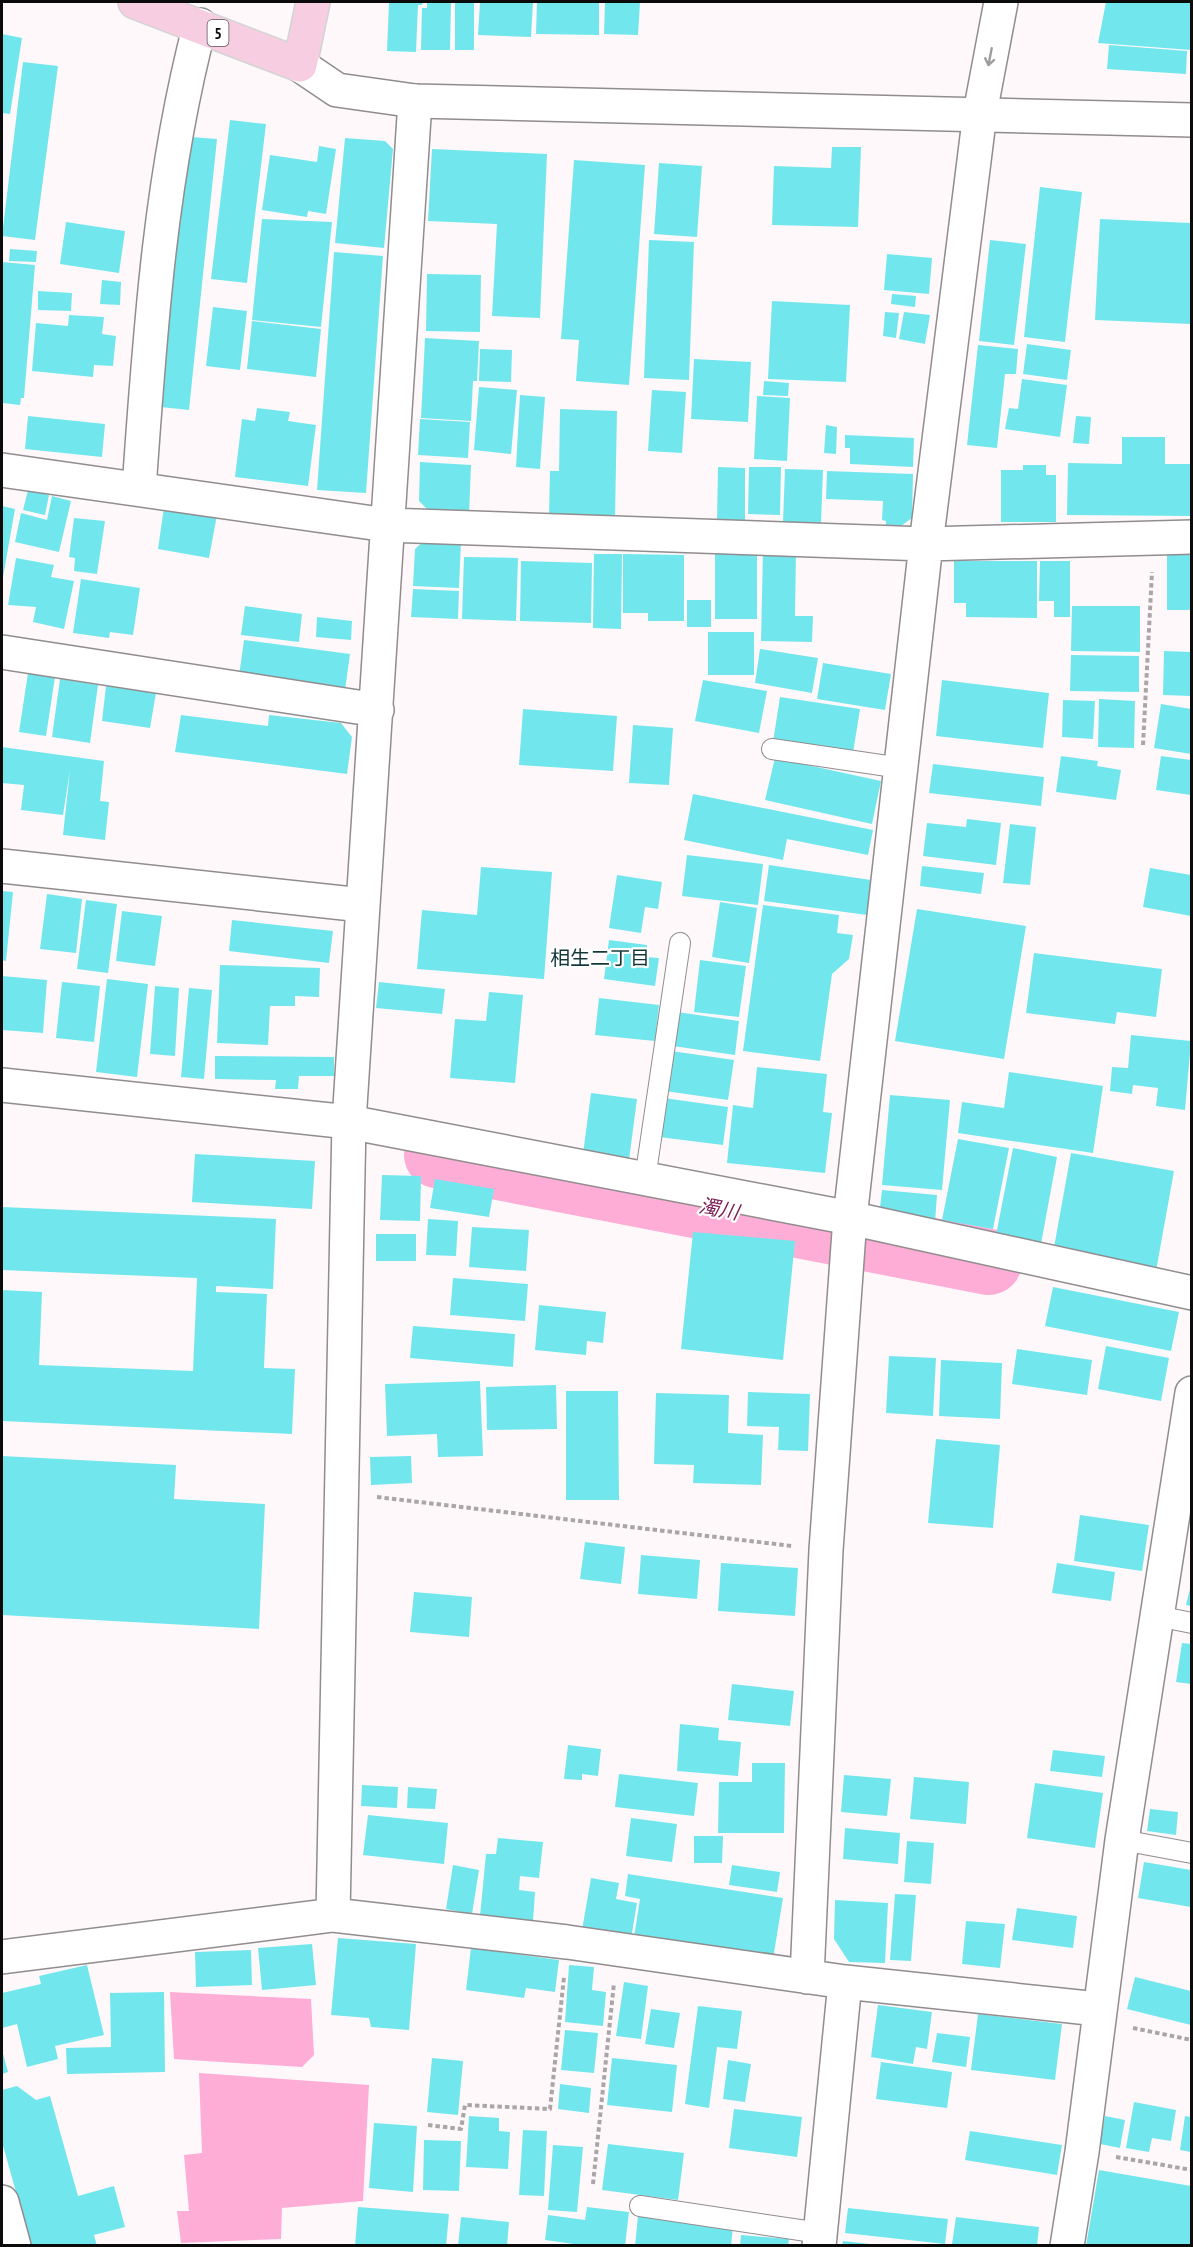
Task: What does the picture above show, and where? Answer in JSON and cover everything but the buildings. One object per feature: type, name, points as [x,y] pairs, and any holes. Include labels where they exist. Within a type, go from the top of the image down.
[{"type":"main road","name":"5","points":[[135,2],[300,65]]},
{"type":"main road","points":[[300,65],[313,2]]},
{"type":"street","points":[[807,1977],[826,1550],[850,1231],[926,544],[980,113],[1001,2]]},
{"type":"street","points":[[139,489],[150,337],[173,138],[200,25]]},
{"type":"street","points":[[300,65],[337,90],[415,101],[980,113],[1191,120]]},
{"type":"street","points":[[333,1915],[349,1122],[415,101]]},
{"type":"street","points":[[2,470],[387,525],[926,544],[1191,537]]},
{"type":"street","points":[[2,652],[377,710]]},
{"type":"street","points":[[2,866],[362,905]]},
{"type":"street","points":[[2,1085],[349,1122],[645,1179],[850,1231],[1191,1293]]},
{"type":"street","points":[[1067,2246],[1082,2152],[1122,1840],[1191,1393]]},
{"type":"street","points":[[2,1957],[333,1915],[567,1942],[807,1977],[1098,2015]]},
{"type":"street","points":[[820,2239],[845,1982]]},
{"type":"street","points":[[2,2202],[14,2246]]},
{"type":"lane","points":[[772,748],[901,768]]},
{"type":"lane","points":[[645,1179],[680,943]]},
{"type":"lane","points":[[1157,1616],[1191,1623]]},
{"type":"lane","points":[[1122,1840],[1191,1853]]},
{"type":"lane","points":[[640,2206],[820,2239]]},
{"type":"path","points":[[1143,746],[1154,537]]},
{"type":"path","points":[[340,1493],[826,1550]]},
{"type":"path","points":[[428,2125],[461,2129],[465,2105],[550,2109],[567,1942]]},
{"type":"path","points":[[593,2184],[617,1950]]},
{"type":"path","points":[[1098,2015],[1191,2040]]},
{"type":"path","points":[[1082,2152],[1191,2170]]},
{"type":"shaded area","points":[[170,1992],[311,1999],[314,2055],[302,2067],[174,2059]]},
{"type":"shaded area","points":[[199,2073],[369,2085],[363,2201],[282,2208],[281,2239],[181,2243],[177,2211],[189,2211],[184,2155],[202,2153]]},
{"type":"waterway","name":"濁川","points":[[437,1155],[989,1262]]},
{"type":"district","name":"相生二丁目","points":[[600,958]]}]
